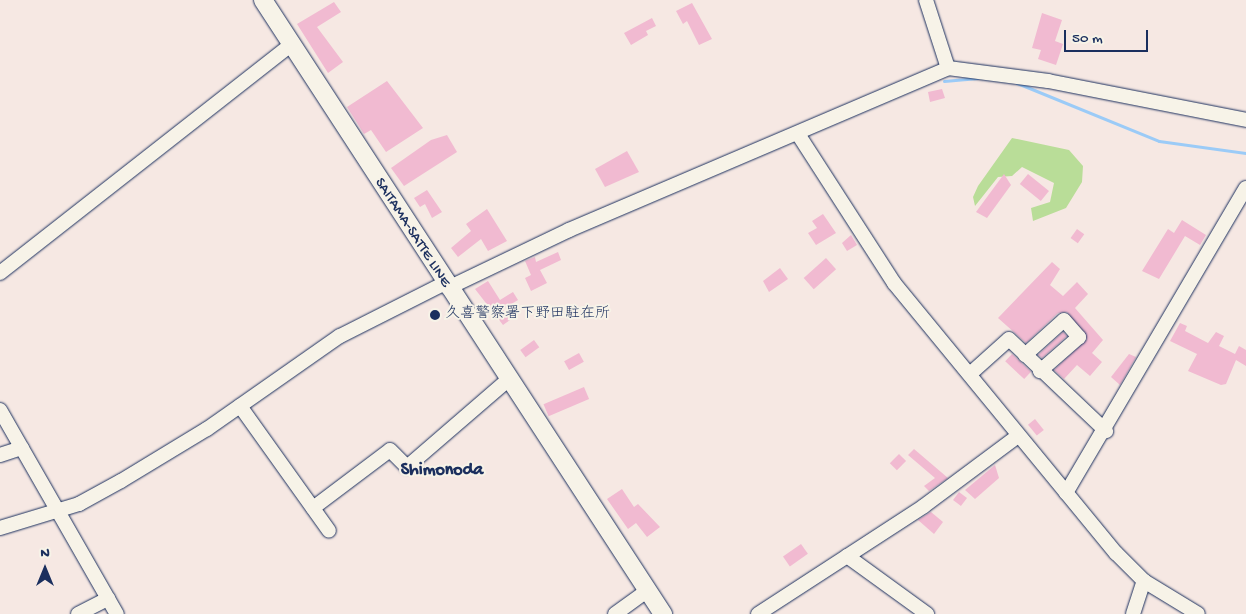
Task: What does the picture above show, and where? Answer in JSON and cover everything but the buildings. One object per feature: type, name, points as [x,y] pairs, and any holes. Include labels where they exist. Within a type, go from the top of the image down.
[{"type":"main road","name":"SAITAMA-SATTE LINE","points":[[263,0],[290,46],[447,286],[510,378],[663,614]]},
{"type":"street","points":[[926,0],[948,68]]},
{"type":"street","points":[[0,273],[290,46]]},
{"type":"street","points":[[0,528],[56,509],[79,504],[121,481],[240,406],[340,336],[569,230],[798,134],[948,68],[1028,77],[1246,120]]},
{"type":"street","points":[[798,134],[894,283],[970,374],[1018,436],[1144,581],[1198,614]]},
{"type":"street","points":[[1066,493],[1106,431],[1246,188]]},
{"type":"street","points":[[1025,355],[1064,320],[1079,337],[1040,371]]},
{"type":"street","points":[[970,374],[1009,339],[1040,371],[1106,431]]},
{"type":"street","points":[[313,508],[390,450],[407,467],[510,378]]},
{"type":"street","points":[[240,406],[329,532]]},
{"type":"street","points":[[0,410],[117,614]]},
{"type":"street","points":[[758,614],[848,556],[1018,436]]},
{"type":"street","points":[[0,455],[22,448]]},
{"type":"street","points":[[848,556],[927,614]]},
{"type":"street","points":[[1133,614],[1144,581]]},
{"type":"street","points":[[615,614],[647,591]]},
{"type":"street","points":[[78,614],[108,598]]},
{"type":"green space","points":[[1012,138],[1069,150],[1083,166],[1082,182],[1066,208],[1033,221],[1031,208],[1050,202],[1054,183],[1022,167],[1012,176],[998,177],[975,206],[973,197],[978,186]]},
{"type":"waterway","points":[[944,81],[978,78]]},
{"type":"waterway","points":[[1017,83],[1159,141],[1246,153]]},
{"type":"place","name":"久喜警察署下野田駐在所","points":[[435,315]]},
{"type":"district","name":"Shimonoda","points":[[442,471]]}]
